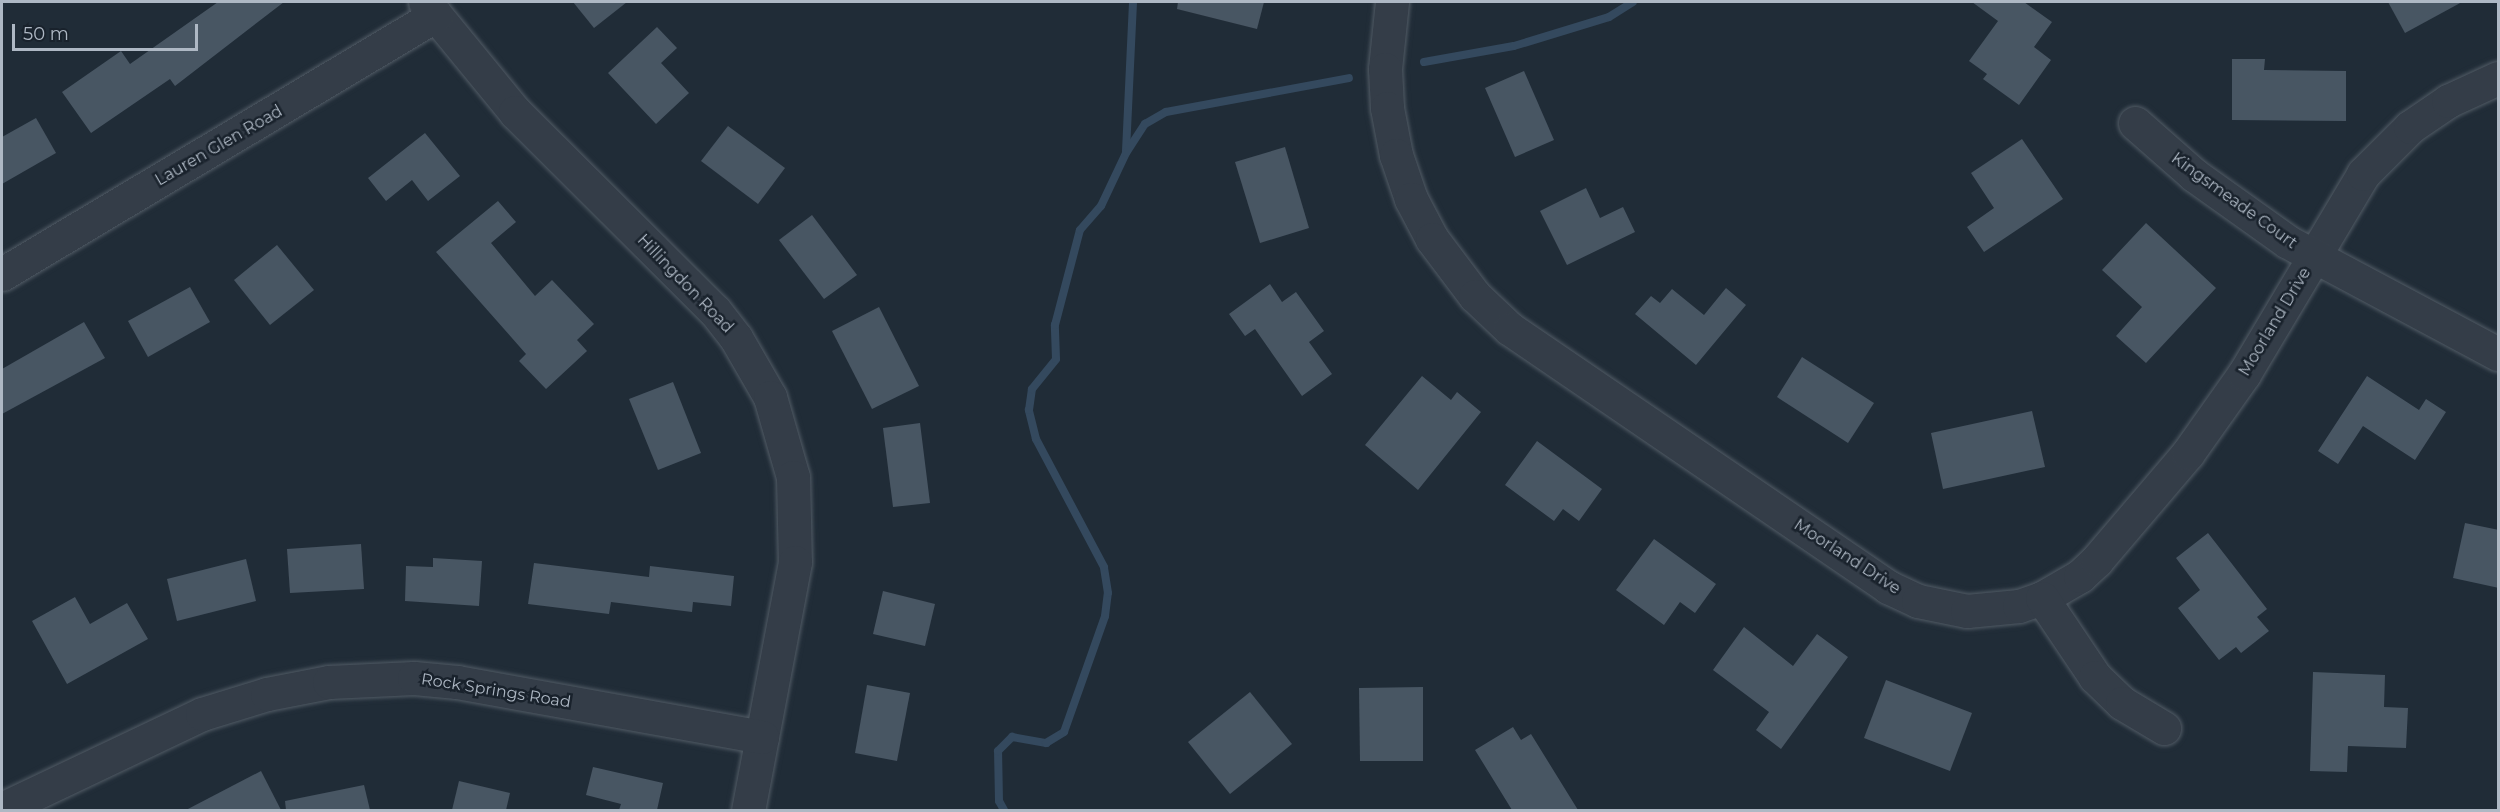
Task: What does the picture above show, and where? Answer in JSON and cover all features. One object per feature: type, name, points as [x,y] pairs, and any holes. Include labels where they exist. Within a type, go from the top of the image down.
[{"type":"street","name":"Moorland Drive","points":[[1392,2],[1385,69],[1387,108],[1396,154],[1412,199],[1432,239],[1475,296],[1510,329],[1888,587],[1918,602],[1967,611],[2019,606],[2042,598],[2080,576],[2097,560],[2188,453],[2244,374],[2314,258],[2351,190],[2392,142],[2448,100],[2499,78]]},
{"type":"street","name":"Lauren Glen Road","points":[[2,274],[431,8]]},
{"type":"street","name":"Hillingdon Road","points":[[431,8],[514,112],[715,311],[736,338],[770,397],[786,448],[796,511],[795,562],[748,810]]},
{"type":"street","name":"Kingsmeade Court","points":[[2135,123],[2194,176],[2314,258],[2499,354]]},
{"type":"street","points":[[2042,598],[2095,677],[2122,703],[2164,728]]},
{"type":"street","name":"Rock Springs Road","points":[[2,809],[202,714],[267,694],[329,682],[414,678],[457,682],[762,737]]},
{"type":"building","points":[[218,2],[284,2],[175,86],[170,79],[91,133],[62,92],[121,51],[130,64]]},
{"type":"building","points":[[573,2],[627,2],[594,28]]},
{"type":"building","points":[[1178,2],[1264,2],[1257,29],[1177,9]]},
{"type":"building","points":[[1972,2],[2024,2],[2052,22],[2034,47],[2051,60],[2019,105],[1983,79],[1987,74],[1969,61],[1998,21]]},
{"type":"building","points":[[2388,2],[2462,2],[2405,33]]},
{"type":"building","points":[[657,27],[677,48],[661,63],[689,93],[656,124],[608,73]]},
{"type":"building","points":[[2232,59],[2265,59],[2264,70],[2346,71],[2346,121],[2232,120]]},
{"type":"building","points":[[1524,71],[1554,140],[1515,157],[1485,88]]},
{"type":"building","points":[[36,118],[56,153],[2,184],[2,137]]},
{"type":"building","points":[[728,126],[785,168],[758,204],[701,161]]},
{"type":"building","points":[[425,133],[460,176],[428,201],[412,180],[386,201],[368,178]]},
{"type":"building","points":[[2022,139],[2063,199],[1984,252],[1967,227],[1994,208],[1971,173]]},
{"type":"building","points":[[1285,147],[1309,228],[1260,243],[1235,162]]},
{"type":"building","points":[[1586,188],[1600,218],[1623,207],[1635,232],[1567,265],[1540,211]]},
{"type":"building","points":[[498,201],[516,222],[491,243],[535,296],[552,280],[594,324],[577,340],[587,351],[546,389],[519,361],[526,354],[436,252]]},
{"type":"building","points":[[812,215],[857,275],[824,299],[779,240]]},
{"type":"building","points":[[2146,223],[2216,288],[2146,363],[2116,336],[2142,307],[2102,270]]},
{"type":"building","points":[[277,245],[314,290],[270,325],[234,280]]},
{"type":"building","points":[[1270,284],[1282,302],[1296,292],[1324,331],[1309,342],[1332,374],[1302,396],[1255,329],[1245,336],[1229,314]]},
{"type":"building","points":[[190,287],[210,322],[148,357],[128,321]]},
{"type":"building","points":[[1726,288],[1746,305],[1696,365],[1635,314],[1651,296],[1660,303],[1672,289],[1704,315]]},
{"type":"building","points":[[879,307],[919,386],[872,409],[832,331]]},
{"type":"building","points":[[84,322],[105,358],[2,414],[2,369]]},
{"type":"building","points":[[1802,357],[1874,403],[1848,443],[1777,397]]},
{"type":"building","points":[[1422,376],[1451,400],[1457,392],[1481,412],[1418,490],[1365,445]]},
{"type":"building","points":[[2367,376],[2419,410],[2426,399],[2446,412],[2415,460],[2363,426],[2338,464],[2318,451]]},
{"type":"building","points":[[673,382],[701,453],[658,470],[629,399]]},
{"type":"building","points":[[2032,411],[2045,467],[1943,489],[1931,433]]},
{"type":"building","points":[[920,423],[930,503],[893,507],[883,428]]},
{"type":"building","points":[[1537,441],[1602,489],[1579,521],[1563,509],[1554,521],[1505,485]]},
{"type":"building","points":[[2465,523],[2499,530],[2499,588],[2453,578]]},
{"type":"building","points":[[2208,533],[2267,609],[2257,617],[2269,631],[2241,653],[2236,647],[2219,660],[2178,608],[2200,590],[2176,558]]},
{"type":"building","points":[[1654,539],[1716,584],[1695,613],[1680,602],[1664,625],[1616,590]]},
{"type":"building","points":[[361,544],[364,589],[290,593],[287,549]]},
{"type":"building","points":[[433,558],[482,561],[479,606],[405,601],[406,566],[433,567]]},
{"type":"building","points":[[246,559],[256,601],[177,621],[167,579]]},
{"type":"building","points":[[534,563],[649,577],[650,566],[734,576],[731,606],[693,602],[692,612],[611,602],[609,614],[528,604]]},
{"type":"building","points":[[883,591],[935,604],[925,646],[873,634]]},
{"type":"building","points":[[75,597],[90,624],[127,603],[148,639],[67,684],[32,621]]},
{"type":"building","points":[[1744,627],[1793,666],[1817,634],[1848,657],[1781,749],[1756,730],[1769,712],[1713,670]]},
{"type":"building","points":[[2313,672],[2385,675],[2384,707],[2408,708],[2406,748],[2348,746],[2347,772],[2310,771]]},
{"type":"building","points":[[1886,680],[1972,713],[1950,771],[1864,738]]},
{"type":"building","points":[[867,685],[910,693],[897,761],[855,753]]},
{"type":"building","points":[[1423,687],[1423,761],[1360,761],[1359,688]]},
{"type":"building","points":[[1250,692],[1292,744],[1230,794],[1188,742]]},
{"type":"building","points":[[1513,727],[1521,740],[1531,734],[1578,810],[1512,810],[1475,750]]},
{"type":"building","points":[[593,767],[663,783],[657,810],[619,810],[621,804],[586,795]]},
{"type":"building","points":[[261,771],[281,810],[186,810]]},
{"type":"building","points":[[459,781],[510,793],[506,810],[452,810]]},
{"type":"building","points":[[364,785],[370,810],[286,810],[285,801]]},
{"type":"waterway","points":[[1126,151],[1133,2]]},
{"type":"waterway","points":[[1424,62],[1514,46],[1609,17],[1633,2]]},
{"type":"waterway","points":[[1004,810],[999,801],[998,751],[1012,737],[1046,743],[1064,732],[1105,616],[1108,593],[1104,567],[1036,439],[1029,410],[1032,389],[1056,359],[1055,325],[1080,230],[1101,206],[1126,153],[1145,124],[1166,112],[1349,78]]}]
